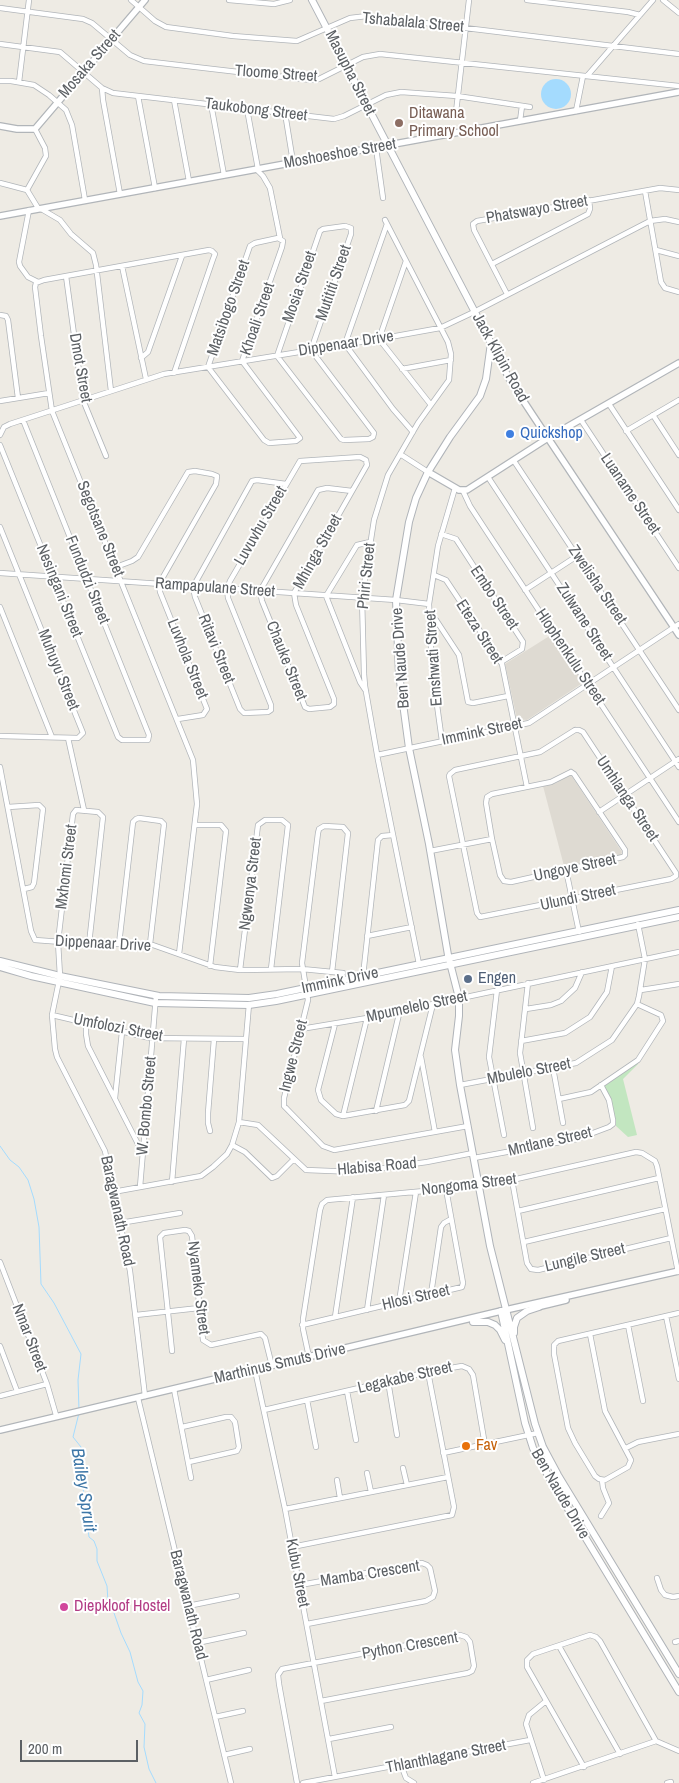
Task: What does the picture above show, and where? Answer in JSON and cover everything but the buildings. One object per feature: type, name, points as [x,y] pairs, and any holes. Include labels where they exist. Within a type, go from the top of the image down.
[{"type":"main road","name":"Masupha Street","points":[[312,0],[387,146]]},
{"type":"main road","name":"Jack Klipin Road","points":[[387,146],[491,343]]},
{"type":"main road","name":"Ben Naude Drive","points":[[491,343],[486,380],[480,396],[450,437],[428,472],[416,498],[409,522],[396,600],[398,667],[409,748],[455,969],[459,998],[455,1050],[460,1085],[490,1246],[513,1350],[528,1436],[551,1481],[679,1692]]},
{"type":"main road","name":"Immink Drive","points":[[638,923],[679,910]]},
{"type":"main road","name":"Immink Drive","points":[[0,968],[156,999],[186,998],[249,1002],[579,934],[638,923],[679,918]]},
{"type":"main road","name":"Immink Drive","points":[[0,961],[59,979]]},
{"type":"main road","name":"Immink Drive","points":[[307,991],[419,964],[452,961]]},
{"type":"main road","points":[[513,1350],[515,1322],[522,1315],[539,1307]]},
{"type":"main road","points":[[473,1322],[488,1322],[496,1326],[513,1350]]},
{"type":"main road","name":"Ben Naude Drive","points":[[513,1350],[543,1447],[558,1475],[679,1674]]},
{"type":"street","points":[[19,82],[29,0]]},
{"type":"street","name":"Tshabalala Street","points":[[131,0],[155,21],[166,27],[214,34],[297,41],[350,18],[362,16],[679,54]]},
{"type":"street","name":"Mosaka Street","points":[[35,129],[145,0]]},
{"type":"street","points":[[229,0],[274,4],[290,0]]},
{"type":"street","points":[[456,112],[469,0]]},
{"type":"street","points":[[527,0],[640,15]]},
{"type":"street","points":[[576,111],[585,76],[653,0]]},
{"type":"street","points":[[663,0],[679,13]]},
{"type":"street","name":"Tloome Street","points":[[0,8],[83,19],[92,23],[130,55],[144,61],[292,78],[319,79],[364,57],[380,54],[679,86]]},
{"type":"street","name":"Taukobong Street","points":[[0,44],[60,52],[102,88],[113,93],[247,109],[337,118],[386,95],[402,92],[457,96],[530,107]]},
{"type":"street","points":[[0,81],[19,82],[38,87],[57,102],[70,118],[86,200]]},
{"type":"street","points":[[102,88],[102,100],[120,194]]},
{"type":"street","name":"Moshoeshoe Street","points":[[0,216],[679,92]]},
{"type":"street","points":[[138,96],[155,188]]},
{"type":"street","points":[[174,100],[189,181]]},
{"type":"street","points":[[211,104],[224,175]]},
{"type":"street","points":[[520,122],[522,106]]},
{"type":"street","points":[[247,109],[257,169]]},
{"type":"street","points":[[285,113],[293,162]]},
{"type":"street","points":[[0,126],[35,129],[45,148],[46,156],[27,190]]},
{"type":"street","points":[[376,148],[384,198]]},
{"type":"street","name":"Khoali Street","points":[[257,169],[270,188],[280,238],[283,241],[242,361],[298,434],[300,439],[296,441]]},
{"type":"street","points":[[0,183],[27,190],[38,208],[60,220],[71,234],[90,249],[96,262],[111,390]]},
{"type":"street","name":"Phatswayo Street","points":[[507,294],[474,230],[474,224],[477,221],[666,187],[679,190]]},
{"type":"street","points":[[644,191],[662,285],[665,288],[679,292]]},
{"type":"street","points":[[492,264],[588,214],[590,209],[589,200]]},
{"type":"street","points":[[29,210],[24,227],[19,262],[28,277],[38,282],[96,270],[211,251],[214,254],[174,373]]},
{"type":"street","name":"Dippenaar Drive","points":[[0,434],[7,425],[146,379],[440,328],[650,221],[665,219],[679,222]]},
{"type":"street","name":"Phiri Street","points":[[345,344],[386,222],[450,347],[451,360],[449,380],[413,432],[386,482],[374,520],[362,598],[364,674],[377,755],[419,964]]},
{"type":"street","name":"Mutititi Street","points":[[311,350],[350,234],[351,228],[345,226]]},
{"type":"street","name":"Mosia Street","points":[[277,356],[320,231],[345,226]]},
{"type":"street","name":"Matsibogo Street","points":[[280,238],[251,244],[208,367],[266,442],[296,441]]},
{"type":"street","points":[[656,250],[679,256]]},
{"type":"street","points":[[141,358],[148,352],[182,256]]},
{"type":"street","points":[[406,261],[379,339],[431,405]]},
{"type":"street","points":[[122,266],[146,379]]},
{"type":"street","name":"Dmot Street","points":[[66,276],[83,400],[106,456]]},
{"type":"street","name":"Segotsane Street","points":[[38,282],[35,287],[52,410],[178,719],[194,763],[197,804],[179,954]]},
{"type":"street","points":[[0,315],[6,316],[8,320],[18,398]]},
{"type":"street","name":"Jack Klipin Road","points":[[491,343],[511,382],[676,625],[679,635]]},
{"type":"street","points":[[345,344],[413,432]]},
{"type":"street","points":[[277,356],[341,439],[373,438],[374,433],[311,350]]},
{"type":"street","points":[[402,369],[451,360]]},
{"type":"street","points":[[400,454],[463,491],[472,488],[548,438],[679,363]]},
{"type":"street","points":[[0,400],[49,394]]},
{"type":"street","points":[[626,431],[679,400]]},
{"type":"street","points":[[609,404],[679,510]]},
{"type":"street","points":[[653,415],[679,455]]},
{"type":"street","name":"Fundudzi Street","points":[[23,420],[150,736],[146,740]]},
{"type":"street","name":"Luaname Street","points":[[581,420],[679,568]]},
{"type":"street","name":"Nesingani Street","points":[[0,445],[118,736],[122,740],[146,740]]},
{"type":"street","name":"Luvuvhu Street","points":[[227,589],[298,463],[302,460],[360,457]]},
{"type":"street","name":"Mhinga Street","points":[[330,707],[335,700],[296,605],[294,594],[368,463],[366,459],[360,457]]},
{"type":"street","name":"Zwelisha Street","points":[[514,461],[679,710]]},
{"type":"street","points":[[116,567],[138,557],[186,474],[192,471],[212,474],[217,478],[216,484],[159,584]]},
{"type":"street","name":"Zulwane Street","points":[[488,477],[613,667],[677,760],[679,767]]},
{"type":"street","points":[[193,587],[252,481],[286,484]]},
{"type":"street","points":[[260,591],[318,490],[327,488],[352,491]]},
{"type":"street","name":"Emshwati Street","points":[[442,741],[432,670],[429,604],[442,534],[455,488]]},
{"type":"street","name":"Hlophenkulu Street","points":[[463,491],[470,506],[679,822]]},
{"type":"street","name":"Muhuyu Street","points":[[0,527],[83,732],[79,738],[0,736]]},
{"type":"street","name":"Embo Street","points":[[442,534],[456,540],[524,642],[522,649],[501,662]]},
{"type":"street","points":[[367,692],[360,682],[326,596],[357,544],[370,542]]},
{"type":"street","points":[[525,590],[577,556]]},
{"type":"street","name":"Rampapulane Street","points":[[0,573],[396,600],[429,604]]},
{"type":"street","name":"Eteza Street","points":[[434,575],[446,580],[501,662],[528,787]]},
{"type":"street","name":"Luvhola Street","points":[[159,584],[160,592],[207,709],[203,715],[178,719]]},
{"type":"street","name":"Ritavi Street","points":[[193,587],[195,598],[240,710],[246,713],[268,712],[271,706],[228,598],[227,589]]},
{"type":"street","name":"Chauke Street","points":[[260,591],[264,606],[305,707],[309,709],[330,707]]},
{"type":"street","points":[[0,607],[52,737]]},
{"type":"street","points":[[430,615],[436,620],[459,655],[468,702],[472,703],[508,696]]},
{"type":"street","name":"Immink Street","points":[[377,755],[530,722],[676,625]]},
{"type":"street","name":"Umhlanga Street","points":[[521,757],[542,752],[575,730],[583,732],[676,873]]},
{"type":"street","points":[[68,738],[84,810]]},
{"type":"street","points":[[463,845],[449,776],[456,770],[521,757]]},
{"type":"street","points":[[599,812],[677,760]]},
{"type":"street","name":"Dippenaar Drive","points":[[0,767],[34,938],[39,941],[89,944],[150,944],[210,966],[240,970],[302,969],[343,974]]},
{"type":"street","name":"Ungoye Street","points":[[572,772],[599,812],[625,850],[626,855],[511,882],[504,881],[500,875],[486,803],[487,798],[492,794],[551,782],[572,772]]},
{"type":"street","points":[[8,808],[39,805],[43,808],[34,883],[32,887],[24,890]]},
{"type":"street","name":"Mxhomi Street","points":[[59,979],[58,942],[73,814],[76,810],[98,812],[102,814],[103,819],[89,944]]},
{"type":"street","points":[[119,944],[134,822],[138,818],[160,820],[164,824],[150,944]]},
{"type":"street","name":"Ngwenya Street","points":[[240,970],[258,825],[265,820],[282,820],[287,824],[288,829],[271,969]]},
{"type":"street","points":[[195,825],[221,825],[226,831],[210,966]]},
{"type":"street","name":"Ingwe Street","points":[[332,972],[348,834],[347,829],[343,827],[324,826],[318,830],[302,969],[308,1000],[284,1104],[288,1112],[323,1146],[330,1150],[468,1126]]},
{"type":"street","points":[[363,976],[378,840],[382,836],[393,835]]},
{"type":"street","points":[[430,851],[492,839]]},
{"type":"street","name":"Ulundi Street","points":[[463,845],[477,913],[482,918],[671,879],[676,876],[676,873]]},
{"type":"street","points":[[566,870],[579,934]]},
{"type":"street","name":"Mbulelo Street","points":[[460,1085],[579,1062],[614,1038],[637,1004],[640,990],[645,959],[638,923]]},
{"type":"street","points":[[367,936],[412,927]]},
{"type":"street","name":"Mpumelelo Street","points":[[302,1030],[679,952]]},
{"type":"street","points":[[521,1041],[564,1033],[590,1017],[608,992],[612,966]]},
{"type":"street","points":[[526,1009],[551,1005],[561,1001],[575,988],[582,972]]},
{"type":"street","name":"Baragwanath Road","points":[[59,979],[52,1015],[56,1052],[104,1150],[130,1272],[145,1396]]},
{"type":"street","points":[[528,983],[520,1053],[533,1128]]},
{"type":"street","points":[[640,990],[679,984]]},
{"type":"street","points":[[497,990],[489,1053],[504,1135]]},
{"type":"street","name":"W. Bombo Street","points":[[140,1187],[156,999]]},
{"type":"street","points":[[114,1192],[172,1182],[204,1174],[225,1156],[232,1145],[239,1122],[249,1002]]},
{"type":"street","points":[[335,1024],[318,1092],[321,1100],[336,1114],[343,1116],[376,1111],[405,1105],[408,1102],[433,1004]]},
{"type":"street","points":[[559,1099],[589,1092],[635,1063],[663,1023],[661,1015],[637,1004]]},
{"type":"street","points":[[376,1111],[400,1010]]},
{"type":"street","name":"Umfolozi Street","points":[[52,1015],[152,1038],[245,1039]]},
{"type":"street","points":[[343,1116],[367,1018]]},
{"type":"street","points":[[86,1023],[88,1046],[138,1145],[143,1149]]},
{"type":"street","points":[[115,1099],[122,1032]]},
{"type":"street","points":[[172,1182],[184,1038]]},
{"type":"street","points":[[210,1131],[208,1113],[214,1039]]},
{"type":"street","points":[[421,1056],[436,1132]]},
{"type":"street","points":[[553,1068],[563,1123]]},
{"type":"street","name":"Mntlane Street","points":[[473,1155],[577,1139],[609,1127],[613,1122],[612,1112],[609,1100],[601,1085]]},
{"type":"street","name":"Hlabisa Road","points":[[239,1122],[258,1125],[293,1160],[306,1170],[353,1172],[473,1155]]},
{"type":"street","points":[[232,1145],[245,1152],[272,1178],[277,1176],[293,1160]]},
{"type":"street","name":"Nongoma Street","points":[[309,1357],[302,1325],[321,1207],[327,1200],[446,1189],[512,1180],[639,1152],[655,1161],[678,1271]]},
{"type":"street","points":[[518,1212],[659,1178]]},
{"type":"street","name":"Lungile Street","points":[[512,1180],[528,1266],[531,1270],[670,1238]]},
{"type":"street","name":"Hlosi Street","points":[[302,1325],[461,1288],[463,1284],[446,1189]]},
{"type":"street","points":[[400,1302],[416,1192]]},
{"type":"street","points":[[367,1310],[384,1195]]},
{"type":"street","points":[[336,1317],[353,1198]]},
{"type":"street","points":[[524,1242],[665,1209]]},
{"type":"street","points":[[120,1223],[180,1213]]},
{"type":"street","points":[[431,1294],[441,1227],[451,1218]]},
{"type":"street","name":"Nyameko Street","points":[[167,1312],[160,1236],[164,1233],[185,1230],[189,1231],[192,1236],[202,1339],[211,1345],[261,1334],[266,1341],[272,1366]]},
{"type":"street","name":"Nmar Street","points":[[0,1262],[47,1384],[56,1415]]},
{"type":"street","name":"Marthinus Smuts Drive","points":[[138,1398],[678,1271]]},
{"type":"street","points":[[504,1312],[557,1303],[585,1293]]},
{"type":"street","points":[[136,1316],[199,1308]]},
{"type":"street","points":[[167,1312],[172,1351]]},
{"type":"street","name":"Marthinus Smuts Drive","points":[[423,1331],[473,1322],[504,1312]]},
{"type":"street","points":[[590,1334],[605,1411],[608,1420],[626,1448],[630,1458],[630,1465],[607,1480],[602,1480],[595,1476],[568,1428],[553,1349],[555,1343],[558,1341],[679,1313]]},
{"type":"street","points":[[666,1316],[679,1379]]},
{"type":"street","points":[[628,1325],[643,1402]]},
{"type":"street","points":[[0,1346],[18,1392]]},
{"type":"street","name":"Legakabe Street","points":[[264,1410],[458,1365],[469,1369],[473,1375],[485,1445]]},
{"type":"street","name":"Kubu Street","points":[[255,1370],[285,1508],[335,1777]]},
{"type":"street","points":[[292,1547],[447,1518],[453,1514],[454,1507],[428,1372]]},
{"type":"street","points":[[388,1381],[397,1434]]},
{"type":"street","points":[[0,1396],[47,1384]]},
{"type":"street","points":[[174,1389],[191,1478]]},
{"type":"street","points":[[347,1391],[356,1440]]},
{"type":"street","points":[[0,1430],[56,1415],[138,1398]]},
{"type":"street","name":"Baragwanath Road","points":[[138,1398],[231,1783]]},
{"type":"street","points":[[307,1400],[316,1447]]},
{"type":"street","points":[[182,1427],[226,1417],[231,1417],[235,1422],[239,1446],[237,1451],[189,1462]]},
{"type":"street","points":[[443,1453],[538,1433]]},
{"type":"street","points":[[626,1448],[638,1442],[678,1434],[679,1440]]},
{"type":"street","points":[[403,1468],[406,1485]]},
{"type":"street","points":[[367,1473],[370,1492]]},
{"type":"street","points":[[285,1508],[448,1477]]},
{"type":"street","points":[[336,1480],[340,1498]]},
{"type":"street","points":[[601,1516],[610,1503],[603,1488],[602,1480]]},
{"type":"street","name":"Mamba Crescent","points":[[300,1585],[422,1563],[430,1568],[435,1592],[433,1597],[426,1601],[307,1624]]},
{"type":"street","points":[[657,1578],[665,1595],[679,1596]]},
{"type":"street","points":[[188,1606],[237,1596]]},
{"type":"street","points":[[197,1643],[244,1633]]},
{"type":"street","name":"Python Crescent","points":[[314,1663],[460,1635],[466,1637],[470,1642],[474,1666],[472,1671],[468,1673],[321,1701]]},
{"type":"street","points":[[584,1767],[528,1669],[527,1660],[533,1654],[590,1636],[598,1639],[656,1741],[679,1750]]},
{"type":"street","points":[[559,1646],[620,1754]]},
{"type":"street","points":[[297,1783],[278,1675],[285,1668],[314,1663]]},
{"type":"street","points":[[206,1680],[249,1670]]},
{"type":"street","points":[[544,1780],[526,1729],[526,1719],[546,1701]]},
{"type":"street","points":[[215,1717],[243,1711]]},
{"type":"street","points":[[328,1739],[391,1727]]},
{"type":"street","name":"Thlanthlagane Street","points":[[303,1783],[530,1740]]},
{"type":"street","points":[[533,1783],[656,1741]]},
{"type":"street","points":[[224,1755],[250,1749]]},
{"type":"street","points":[[401,1765],[406,1778],[414,1783]]},
{"type":"shaded area","points":[[551,635],[584,682],[527,720],[517,719],[505,664]]},
{"type":"shaded area","points":[[571,775],[622,852],[621,855],[564,866],[543,786],[556,783]]},
{"type":"green space","points":[[637,1063],[623,1079],[637,1135],[628,1137],[616,1126],[610,1097],[604,1086]]},
{"type":"water","points":[[556,79],[567,83],[571,94],[567,105],[556,109],[545,105],[541,94],[545,83]]},
{"type":"waterway","name":"Bailey Spruit","points":[[0,1146],[28,1180],[34,1199],[39,1227],[41,1284],[54,1303],[81,1354],[78,1380],[79,1409]]},
{"type":"waterway","name":"Bailey Spruit","points":[[79,1413],[73,1437],[81,1447],[81,1471],[89,1537],[94,1541],[97,1549],[97,1561],[107,1586],[108,1602],[130,1652],[138,1682],[143,1691],[142,1705],[139,1713],[145,1724],[144,1747],[149,1769],[156,1783]]},
{"type":"place","name":"Ditawana Primary School","points":[[399,123]]},
{"type":"place","name":"Quickshop","points":[[510,434]]},
{"type":"place","name":"Engen","points":[[468,979]]},
{"type":"place","name":"Fav","points":[[466,1446]]},
{"type":"place","name":"Diepkloof Hostel","points":[[64,1607]]}]
